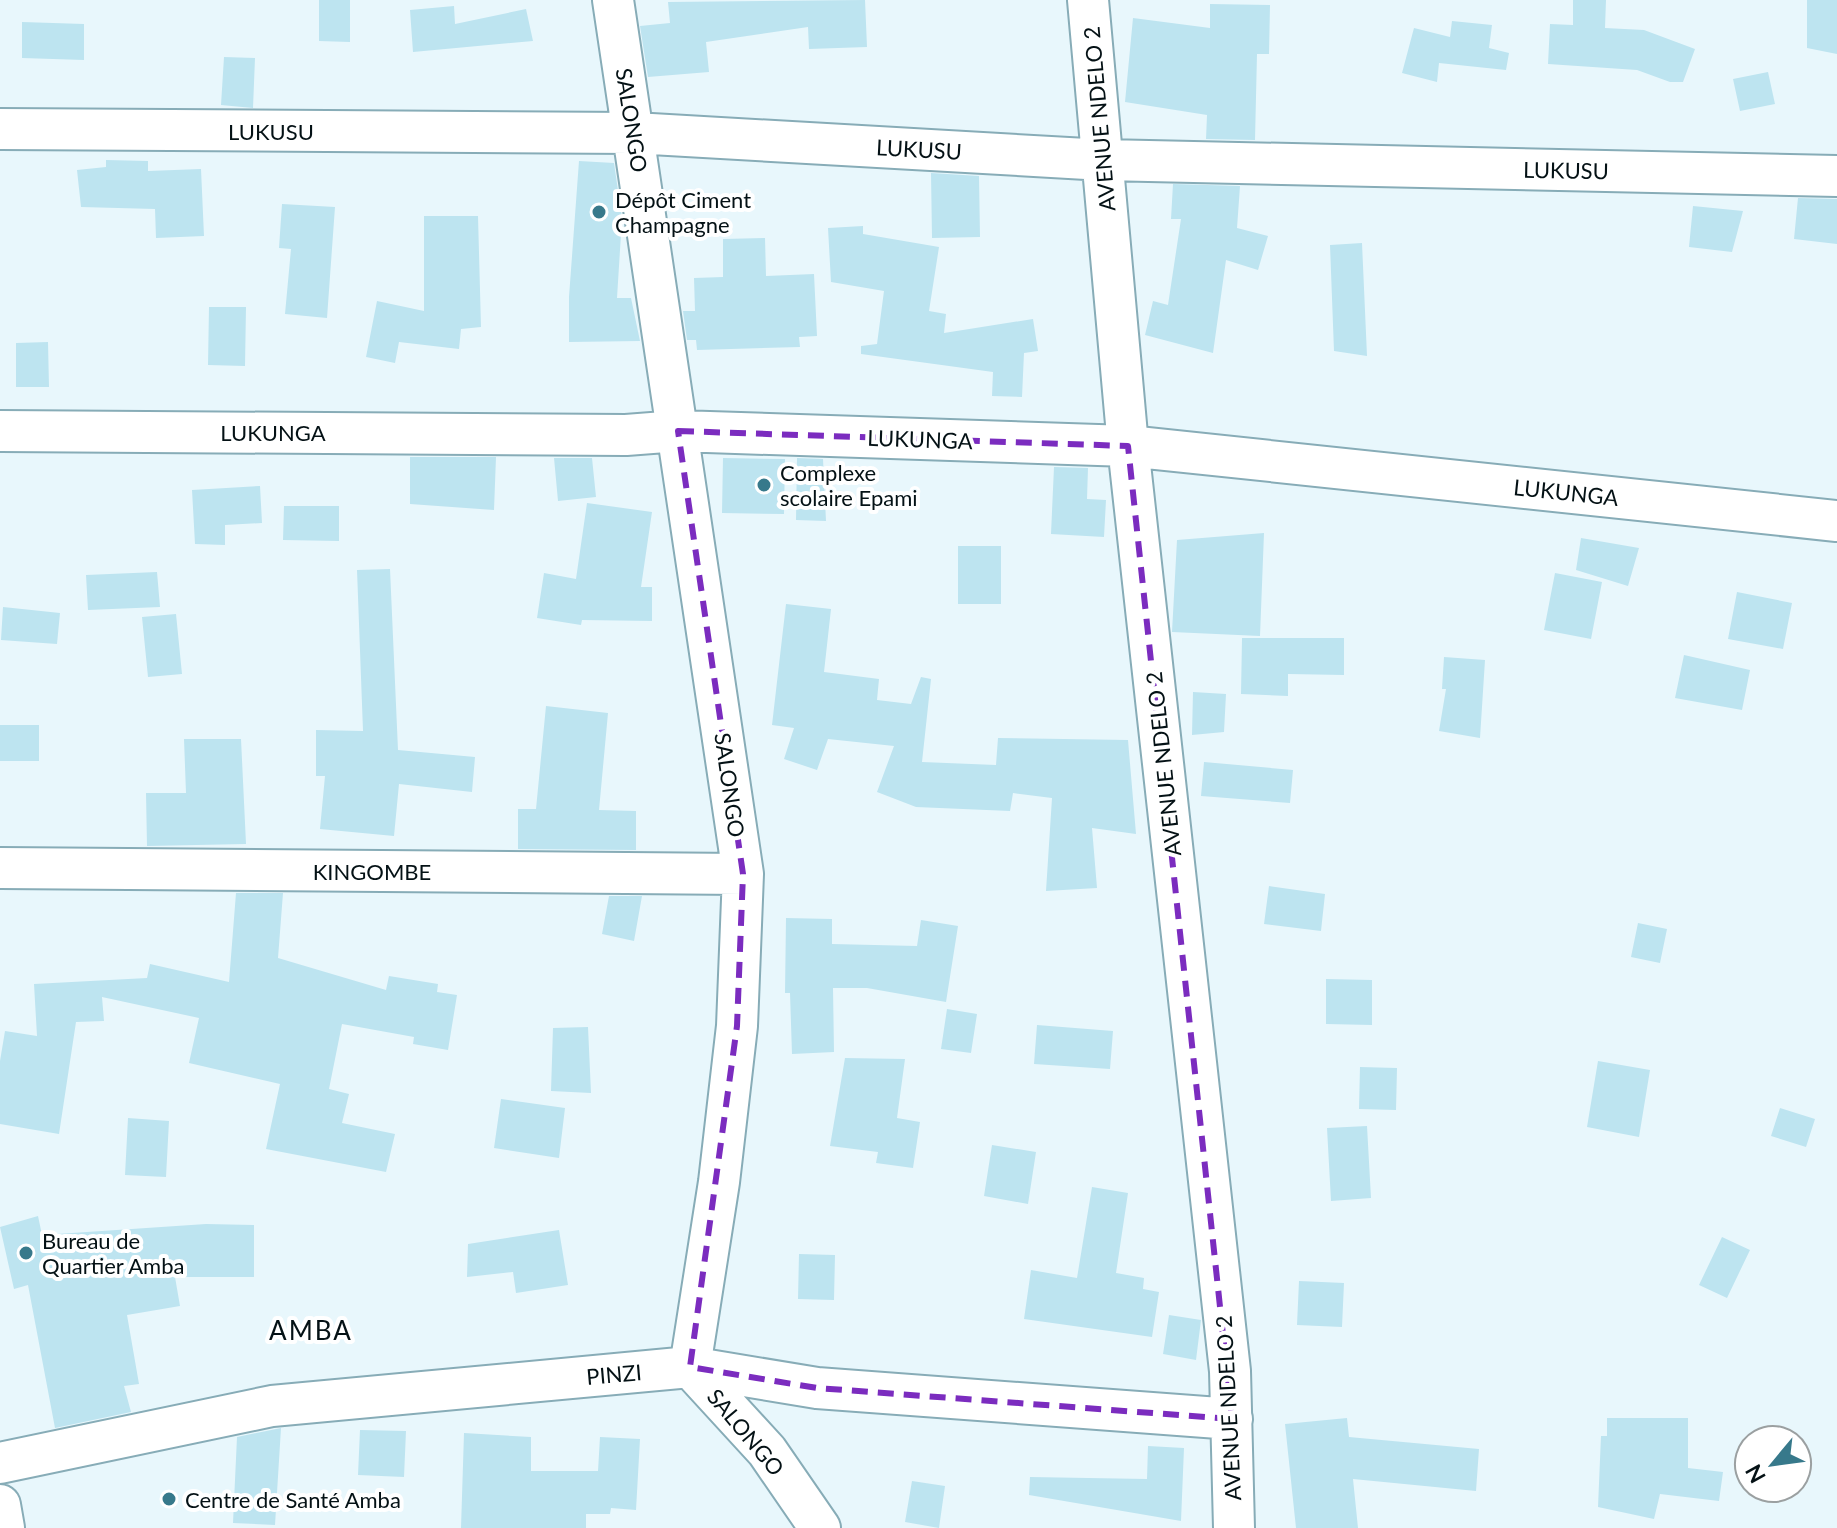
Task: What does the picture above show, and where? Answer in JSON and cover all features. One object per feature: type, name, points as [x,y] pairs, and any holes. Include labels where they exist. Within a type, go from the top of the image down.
[{"type":"street","name":"SALONGO","points":[[613,0],[743,874],[737,1026],[719,1182],[690,1367],[767,1451],[820,1528]]},
{"type":"street","name":"AVENUE NDELO 2","points":[[1088,0],[1128,446],[1228,1355],[1234,1528]]},
{"type":"street","name":"LUKUSU","points":[[0,129],[634,133],[1104,160],[1837,176]]},
{"type":"street","name":"LUKUNGA","points":[[0,431],[626,435],[678,431],[1128,446],[1837,521]]},
{"type":"street","name":"KINGOMBE","points":[[0,868],[743,874]]},
{"type":"street","name":"PINZI","points":[[0,1463],[272,1406],[690,1367],[817,1388],[1232,1419]]},
{"type":"street","points":[[0,1505],[4,1528]]},
{"type":"highlighted area","points":[[678,431],[1128,446],[1232,1419],[817,1388],[690,1367],[737,1026],[743,874]]},
{"type":"building","points":[[319,0],[350,0],[350,42],[319,41]]},
{"type":"building","points":[[865,0],[867,47],[809,49],[808,27],[706,42],[709,72],[648,77],[640,26],[670,23],[668,2]]},
{"type":"building","points":[[1573,0],[1606,0],[1605,28],[1644,30],[1695,49],[1683,82],[1670,82],[1637,70],[1548,64],[1550,24],[1573,25]]},
{"type":"building","points":[[1807,0],[1837,0],[1837,54],[1807,48]]},
{"type":"building","points":[[1210,4],[1270,5],[1269,54],[1257,54],[1255,140],[1206,139],[1207,115],[1125,102],[1133,18],[1210,28]]},
{"type":"building","points":[[454,6],[455,24],[526,9],[533,41],[413,52],[410,10]]},
{"type":"building","points":[[1452,21],[1492,25],[1489,48],[1509,53],[1506,70],[1439,63],[1437,82],[1402,73],[1414,28],[1450,37]]},
{"type":"building","points":[[22,22],[84,24],[84,60],[22,58]]},
{"type":"building","points":[[224,57],[255,58],[253,108],[221,105]]},
{"type":"building","points":[[1768,72],[1775,104],[1740,111],[1733,79]]},
{"type":"building","points":[[106,160],[148,161],[148,171],[201,169],[204,236],[156,238],[155,209],[81,207],[77,170],[106,167]]},
{"type":"building","points":[[579,161],[614,163],[622,218],[617,298],[631,298],[640,341],[569,342],[569,297]]},
{"type":"building","points":[[931,173],[979,176],[980,237],[932,238]]},
{"type":"building","points":[[1173,184],[1240,186],[1237,228],[1268,236],[1258,270],[1226,260],[1213,353],[1145,335],[1153,301],[1168,305],[1181,219],[1171,219]]},
{"type":"building","points":[[1798,198],[1837,199],[1837,244],[1794,239]]},
{"type":"building","points":[[282,204],[335,207],[327,318],[285,314],[291,249],[279,248]]},
{"type":"building","points":[[1693,206],[1743,211],[1732,252],[1689,247]]},
{"type":"building","points":[[424,216],[478,216],[481,327],[461,329],[459,349],[399,342],[395,363],[366,357],[377,301],[424,311]]},
{"type":"building","points":[[863,226],[863,234],[939,247],[929,311],[946,314],[944,333],[1033,319],[1038,351],[1024,353],[1022,397],[992,396],[993,372],[861,354],[861,346],[877,344],[884,291],[831,282],[828,228]]},
{"type":"building","points":[[765,238],[766,276],[814,274],[817,336],[799,337],[800,347],[697,350],[696,340],[687,340],[683,311],[695,311],[694,278],[723,277],[723,239]]},
{"type":"building","points":[[1362,243],[1367,356],[1334,351],[1330,245]]},
{"type":"building","points":[[209,307],[246,307],[245,366],[208,365]]},
{"type":"building","points":[[48,342],[49,387],[16,387],[16,343]]},
{"type":"building","points":[[410,457],[496,457],[494,510],[410,504]]},
{"type":"building","points":[[554,458],[592,458],[596,497],[558,501]]},
{"type":"building","name":"Complexe scolaire Epami","points":[[723,458],[785,459],[784,514],[722,513]]},
{"type":"building","points":[[797,458],[823,459],[826,521],[796,520]]},
{"type":"building","points":[[1054,467],[1088,468],[1087,499],[1106,500],[1104,537],[1051,534]]},
{"type":"building","points":[[260,486],[262,523],[225,525],[225,545],[195,544],[192,490]]},
{"type":"building","points":[[587,503],[652,512],[641,587],[652,587],[652,621],[582,620],[581,625],[537,618],[544,573],[576,579]]},
{"type":"building","points":[[284,506],[339,506],[339,541],[283,540]]},
{"type":"building","points":[[1264,533],[1260,636],[1172,632],[1177,540]]},
{"type":"building","points":[[1581,538],[1639,548],[1628,586],[1576,570]]},
{"type":"building","points":[[958,546],[1001,546],[1001,604],[958,604]]},
{"type":"building","points":[[390,569],[398,750],[475,757],[472,792],[399,784],[394,836],[320,829],[325,776],[316,776],[316,730],[363,731],[357,570]]},
{"type":"building","points":[[157,572],[160,607],[88,610],[86,575]]},
{"type":"building","points":[[1555,573],[1602,582],[1591,639],[1544,630]]},
{"type":"building","points":[[1737,592],[1792,603],[1783,649],[1728,639]]},
{"type":"building","points":[[786,604],[831,609],[824,672],[879,679],[877,700],[911,704],[921,677],[931,679],[922,762],[996,765],[998,738],[1128,740],[1136,834],[1092,828],[1097,888],[1046,891],[1052,798],[1013,793],[1010,811],[916,807],[877,792],[894,746],[828,739],[817,770],[784,759],[794,728],[772,725]]},
{"type":"building","points":[[3,607],[60,613],[57,644],[1,640]]},
{"type":"building","points":[[176,614],[182,674],[148,677],[142,617]]},
{"type":"building","points":[[1242,638],[1344,638],[1344,675],[1288,674],[1288,696],[1241,694]]},
{"type":"building","points":[[1684,655],[1750,670],[1742,710],[1675,698]]},
{"type":"building","points":[[1444,657],[1485,660],[1480,738],[1439,731],[1446,689],[1442,689]]},
{"type":"building","points":[[1193,692],[1226,694],[1224,732],[1192,735]]},
{"type":"building","points":[[546,706],[608,713],[599,810],[636,811],[636,850],[518,849],[518,809],[536,809]]},
{"type":"building","points":[[0,725],[39,725],[39,761],[0,761]]},
{"type":"building","points":[[184,739],[241,739],[246,844],[147,846],[146,793],[186,793]]},
{"type":"building","points":[[1204,762],[1293,770],[1290,803],[1201,796]]},
{"type":"building","points":[[1269,886],[1325,894],[1321,931],[1264,924]]},
{"type":"building","points":[[236,893],[283,893],[278,958],[386,990],[389,976],[438,984],[437,992],[457,995],[448,1050],[413,1044],[414,1037],[342,1024],[329,1089],[349,1094],[342,1123],[395,1134],[386,1172],[266,1149],[280,1084],[189,1063],[199,1018],[102,997],[104,1021],[76,1022],[59,1134],[0,1124],[0,1061],[5,1031],[37,1036],[34,984],[147,978],[150,964],[229,982]]},
{"type":"building","points":[[609,896],[642,896],[634,941],[602,934]]},
{"type":"building","points":[[786,918],[832,919],[832,944],[917,946],[921,920],[958,926],[946,1002],[867,988],[833,988],[834,1052],[792,1054],[790,993],[785,993]]},
{"type":"building","points":[[1638,923],[1667,929],[1660,963],[1631,957]]},
{"type":"building","points":[[1326,979],[1372,980],[1372,1025],[1326,1024]]},
{"type":"building","points":[[947,1009],[977,1014],[971,1053],[941,1049]]},
{"type":"building","points":[[1037,1025],[1113,1031],[1110,1069],[1034,1064]]},
{"type":"building","points":[[588,1027],[591,1093],[551,1091],[553,1028]]},
{"type":"building","points":[[845,1058],[905,1059],[897,1118],[920,1122],[913,1168],[876,1163],[878,1152],[830,1146]]},
{"type":"building","points":[[1598,1061],[1650,1070],[1639,1137],[1587,1127]]},
{"type":"building","points":[[1360,1067],[1397,1068],[1396,1110],[1359,1109]]},
{"type":"building","points":[[501,1099],[565,1108],[559,1158],[494,1148]]},
{"type":"building","points":[[1780,1108],[1815,1119],[1806,1147],[1771,1136]]},
{"type":"building","points":[[128,1118],[169,1121],[166,1177],[125,1175]]},
{"type":"building","points":[[1367,1126],[1371,1198],[1331,1201],[1327,1128]]},
{"type":"building","points":[[992,1145],[1036,1152],[1028,1204],[984,1196]]},
{"type":"building","points":[[1092,1187],[1128,1193],[1116,1273],[1144,1278],[1143,1289],[1159,1292],[1152,1337],[1024,1319],[1031,1270],[1077,1278]]},
{"type":"building","points":[[38,1216],[42,1235],[206,1224],[254,1225],[254,1277],[175,1277],[180,1306],[127,1315],[139,1384],[124,1386],[131,1412],[55,1428],[28,1285],[14,1289],[0,1227]]},
{"type":"building","points":[[559,1230],[568,1285],[516,1293],[513,1272],[467,1277],[468,1244]]},
{"type":"building","points":[[1722,1237],[1750,1250],[1727,1298],[1699,1285]]},
{"type":"building","points":[[799,1254],[835,1255],[834,1300],[798,1299]]},
{"type":"building","points":[[1299,1281],[1344,1283],[1342,1327],[1297,1325]]},
{"type":"building","points":[[1169,1315],[1201,1320],[1196,1360],[1163,1354]]},
{"type":"building","points":[[1347,1418],[1349,1437],[1479,1449],[1476,1491],[1353,1479],[1358,1528],[1296,1528],[1285,1424]]},
{"type":"building","points":[[1607,1418],[1688,1418],[1688,1468],[1723,1472],[1719,1501],[1660,1494],[1654,1519],[1598,1507],[1601,1436],[1607,1436]]},
{"type":"building","points":[[281,1428],[275,1525],[233,1523],[237,1437]]},
{"type":"building","points":[[360,1430],[406,1431],[404,1477],[358,1475]]},
{"type":"building","points":[[464,1433],[531,1437],[531,1471],[598,1471],[600,1437],[640,1439],[636,1510],[611,1508],[610,1514],[586,1514],[586,1528],[461,1528]]},
{"type":"building","points":[[1148,1446],[1184,1448],[1181,1521],[1029,1495],[1030,1477],[1147,1479]]},
{"type":"building","points":[[912,1481],[945,1486],[939,1528],[905,1522]]},
{"type":"place","name":"Dépôt Ciment Champagne","points":[[599,212]]},
{"type":"place","name":"Complexe scolaire Epami","points":[[764,485]]},
{"type":"place","name":"Bureau de Quartier Amba","points":[[26,1253]]},
{"type":"place","name":"Centre de Santé Amba","points":[[169,1499]]},
{"type":"district","name":"AMBA","points":[[311,1330]]}]
